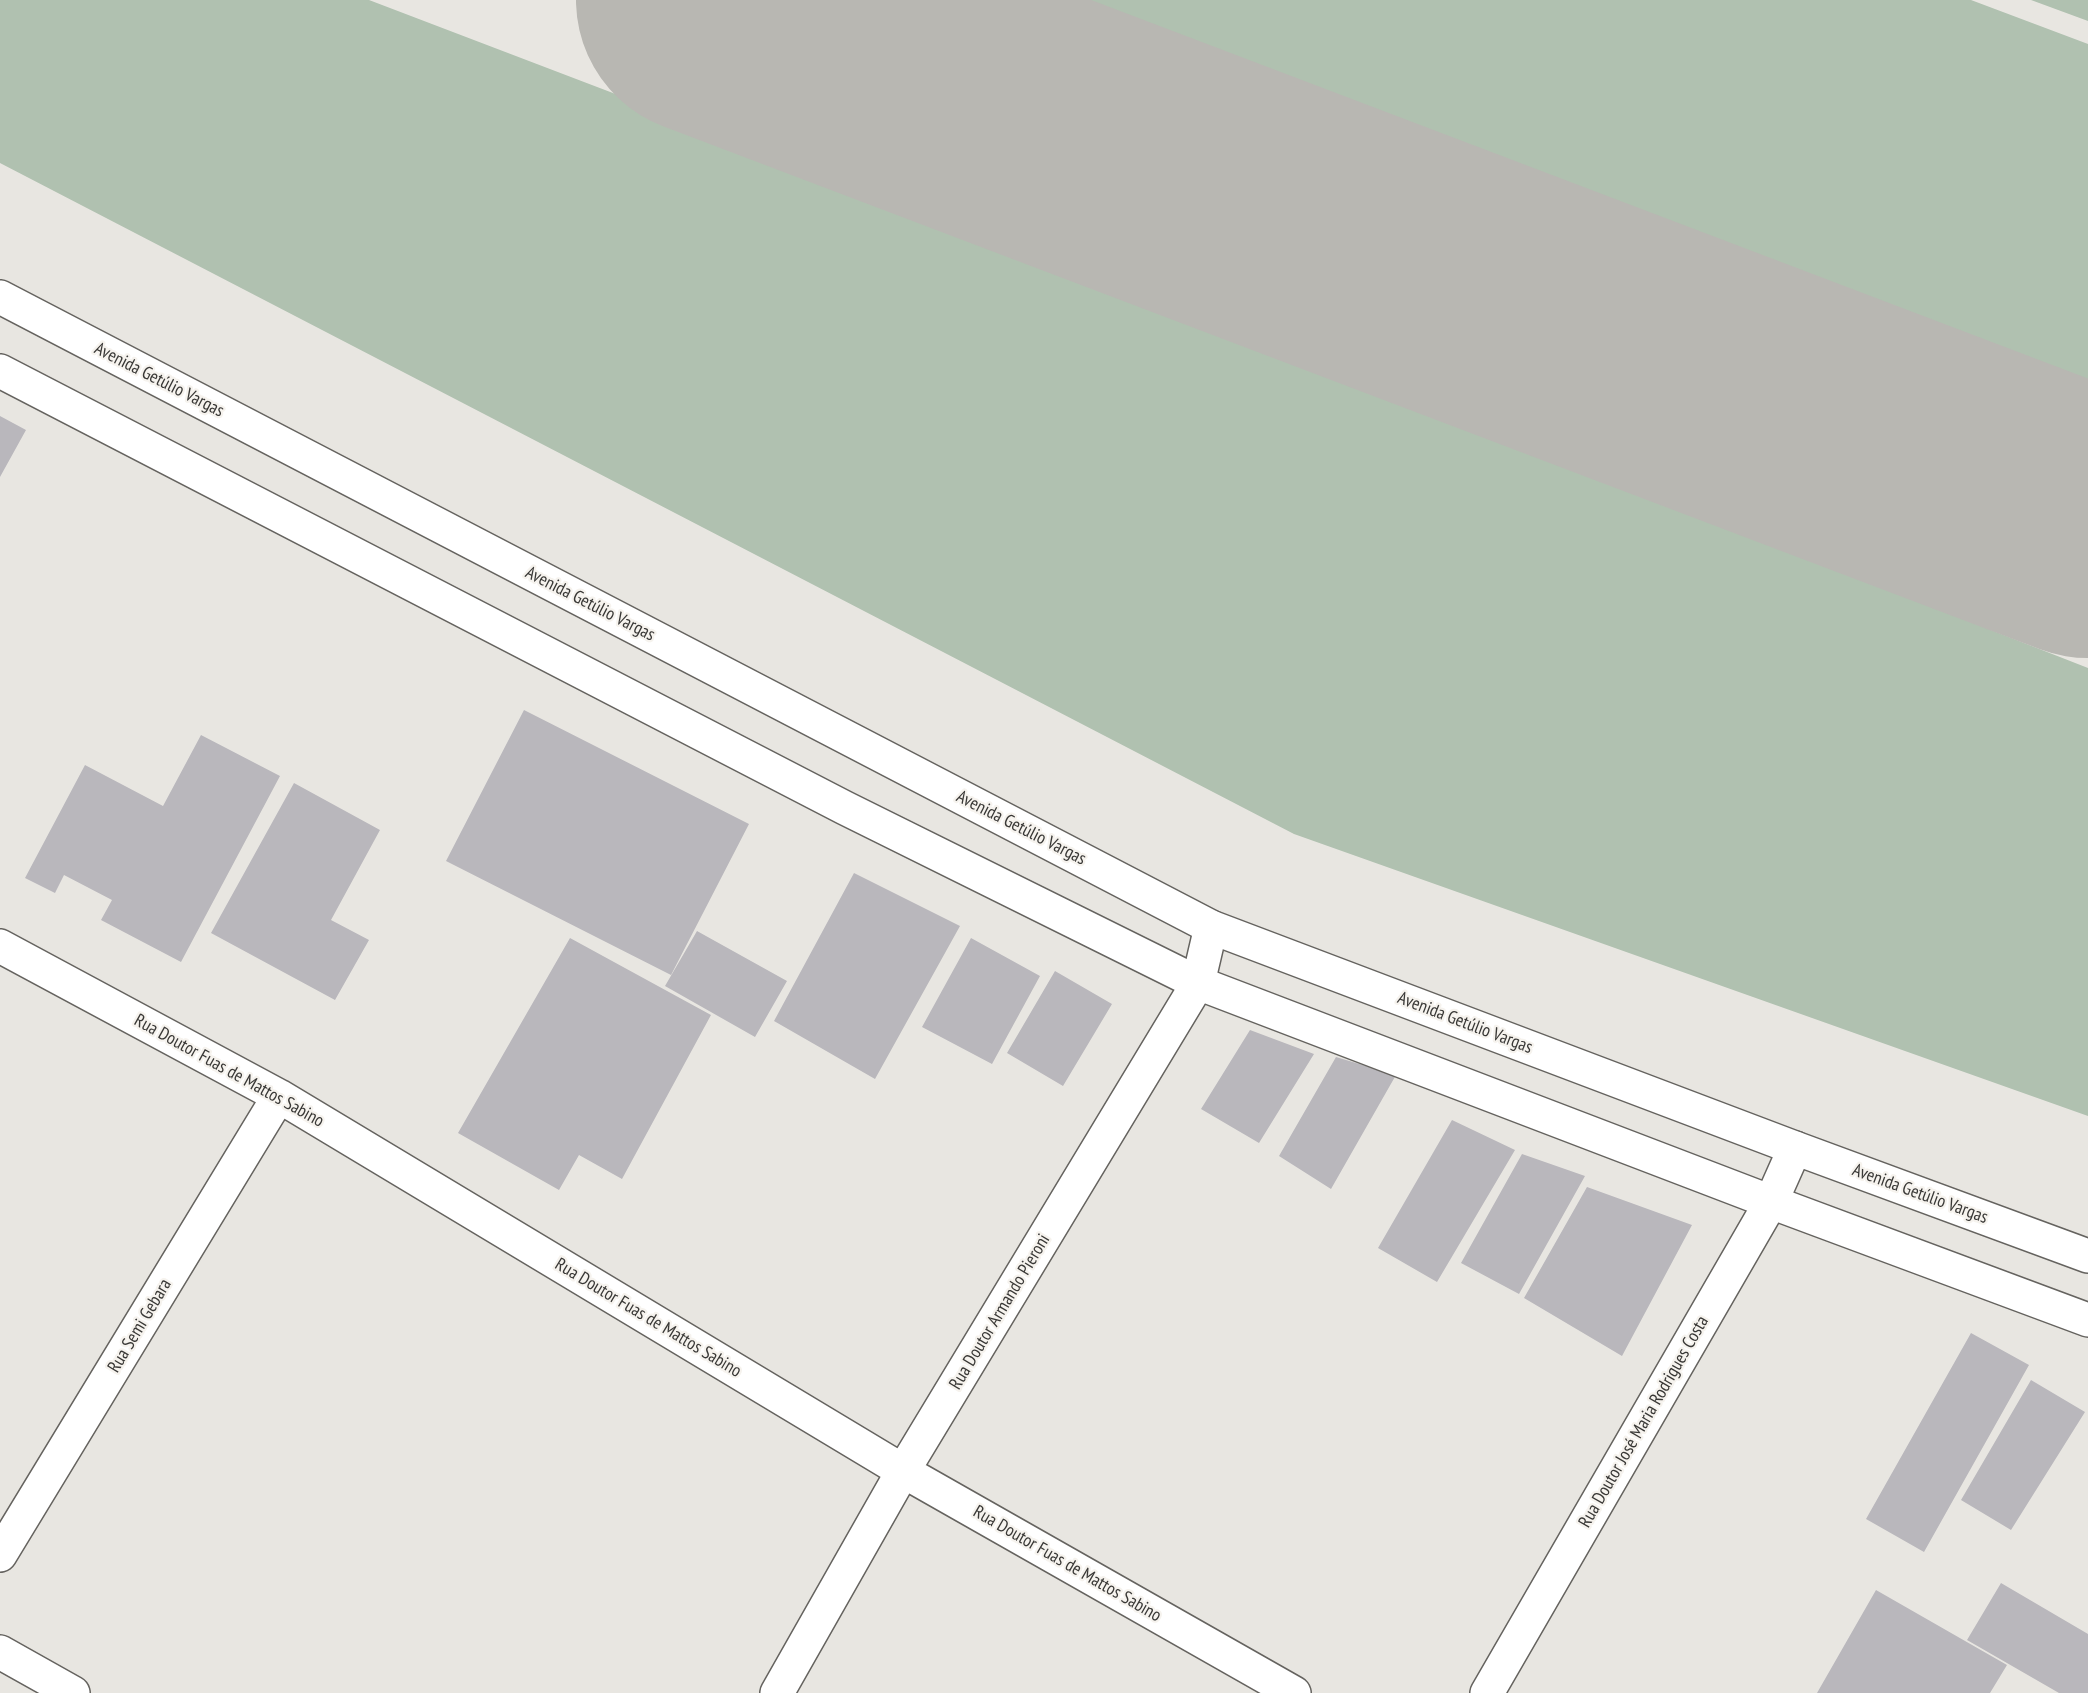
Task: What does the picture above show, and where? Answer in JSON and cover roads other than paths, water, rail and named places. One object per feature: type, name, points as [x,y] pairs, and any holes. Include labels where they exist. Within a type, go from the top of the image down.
[{"type":"main road","name":"Avenida Getúlio Vargas","points":[[0,297],[1211,927],[2088,1256]]},
{"type":"main road","points":[[0,371],[845,808],[1198,983],[1771,1202],[2088,1320]]},
{"type":"main road","name":"Rua Doutor Armando Pieroni","points":[[777,1693],[903,1471],[1198,983],[1211,927]]},
{"type":"main road","name":"Rua Doutor Fuas de Mattos Sabino","points":[[0,946],[279,1096],[903,1471],[1294,1693]]},
{"type":"main road","name":"Rua Semi Gebara","points":[[0,1555],[279,1096]]},
{"type":"main road","name":"Rua Doutor José Maria Rodrigues Costa","points":[[1487,1693],[1771,1202],[1795,1148]]},
{"type":"main road","points":[[0,1652],[72,1693]]}]
